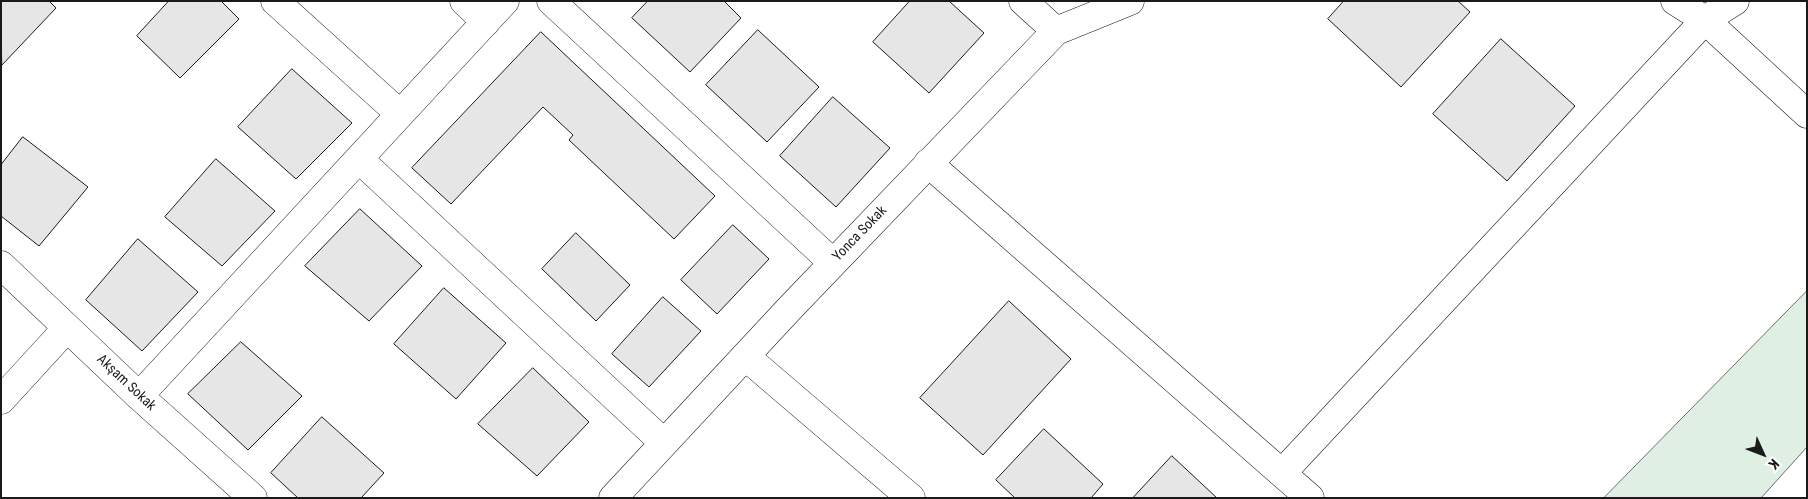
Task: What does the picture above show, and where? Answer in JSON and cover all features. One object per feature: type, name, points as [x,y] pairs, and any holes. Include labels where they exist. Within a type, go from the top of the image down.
[{"type":"street","points":[[275,1],[400,114]]},
{"type":"street","points":[[464,1],[486,22]]},
{"type":"street","points":[[139,396],[505,1]]},
{"type":"street","points":[[551,1],[833,263]]},
{"type":"street","points":[[1023,1],[1056,31]]},
{"type":"street","name":"Yonca Sokak","points":[[613,498],[663,442],[1056,31],[1130,1]]},
{"type":"street","points":[[1675,1],[1699,11],[1807,114]]},
{"type":"street","points":[[1282,473],[1699,11],[1735,1]]},
{"type":"street","points":[[359,159],[663,442]]},
{"type":"street","points":[[928,163],[1310,498]]},
{"type":"street","name":"Akşam Sokak","points":[[1,265],[139,396],[253,498]]},
{"type":"street","points":[[1,400],[67,328]]},
{"type":"street","points":[[745,356],[910,498]]},
{"type":"green space","points":[[1807,291],[1807,447],[1761,498],[1604,498]]},
{"type":"building","points":[[1,1],[49,1],[56,8],[2,65]]},
{"type":"building","points":[[169,1],[221,1],[239,19],[180,78],[137,36]]},
{"type":"building","points":[[648,1],[724,1],[741,18],[690,72],[632,18]]},
{"type":"building","points":[[910,1],[949,1],[984,33],[929,93],[873,42]]},
{"type":"building","points":[[1344,1],[1458,1],[1470,12],[1401,87],[1328,19]]},
{"type":"building","points":[[758,30],[819,87],[767,142],[706,85]]},
{"type":"building","points":[[541,32],[715,196],[674,239],[569,140],[573,135],[543,107],[451,204],[412,168]]},
{"type":"building","points":[[1501,39],[1575,106],[1507,181],[1433,114]]},
{"type":"building","points":[[292,69],[352,123],[296,179],[238,127]]},
{"type":"building","points":[[833,97],[890,148],[836,207],[780,156]]},
{"type":"building","points":[[23,137],[88,187],[39,246],[1,216],[1,165]]},
{"type":"building","points":[[216,159],[275,211],[222,266],[165,217]]},
{"type":"building","points":[[360,209],[422,266],[369,321],[305,266]]},
{"type":"building","points":[[733,225],[769,259],[717,314],[681,280]]},
{"type":"building","points":[[576,233],[630,285],[596,321],[542,269]]},
{"type":"building","points":[[138,239],[198,292],[142,351],[86,300]]},
{"type":"building","points":[[444,288],[506,343],[456,399],[394,344]]},
{"type":"building","points":[[663,297],[701,331],[649,387],[612,354]]},
{"type":"building","points":[[1009,301],[1071,359],[983,455],[920,398]]},
{"type":"building","points":[[241,342],[302,396],[248,450],[188,394]]},
{"type":"building","points":[[533,368],[589,422],[537,476],[478,424]]},
{"type":"building","points":[[322,417],[384,473],[361,498],[298,498],[271,473]]},
{"type":"building","points":[[1044,429],[1103,484],[1091,498],[1015,498],[996,480]]},
{"type":"building","points":[[1172,456],[1217,498],[1133,498]]}]
